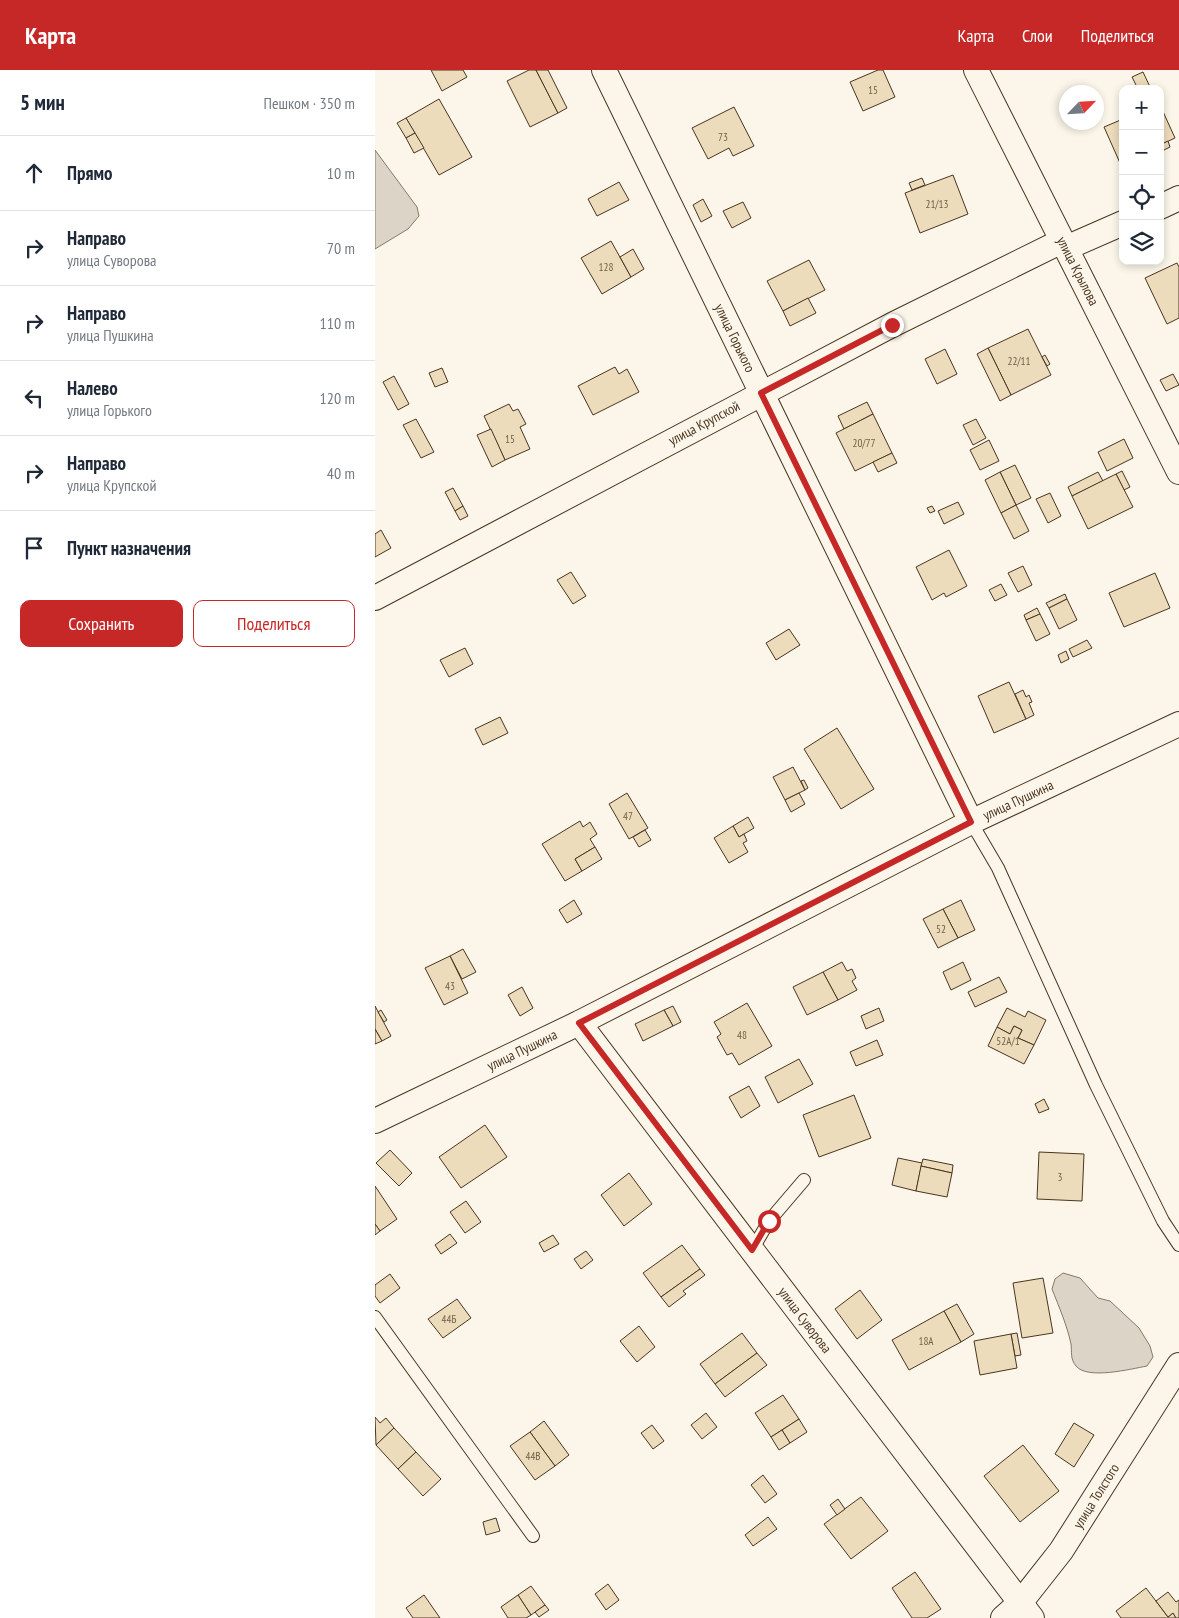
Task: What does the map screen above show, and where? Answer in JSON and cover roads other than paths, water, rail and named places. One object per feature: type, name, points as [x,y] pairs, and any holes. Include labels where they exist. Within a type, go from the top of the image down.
[{"type":"street","name":"улица Горького","points":[[604,70],[971,822]]},
{"type":"street","name":"улица Крылова","points":[[976,70],[1179,472]]},
{"type":"street","points":[[1164,204],[1179,198]]},
{"type":"street","name":"улица Крупской","points":[[375,598],[892,325],[1064,244],[1119,224]]},
{"type":"street","name":"улица Пушкина","points":[[375,1121],[579,1023],[971,822],[1179,724]]},
{"type":"street","name":"улица Суворова","points":[[579,1023],[752,1250],[1018,1613]]},
{"type":"street","name":"улица Толстого","points":[[1018,1613],[1061,1551],[1179,1365]]},
{"type":"lane","points":[[971,822],[999,868],[1100,1093],[1163,1221],[1179,1245]]},
{"type":"lane","points":[[752,1250],[769,1221],[804,1180]]},
{"type":"lane","points":[[375,1317],[533,1536]]}]
